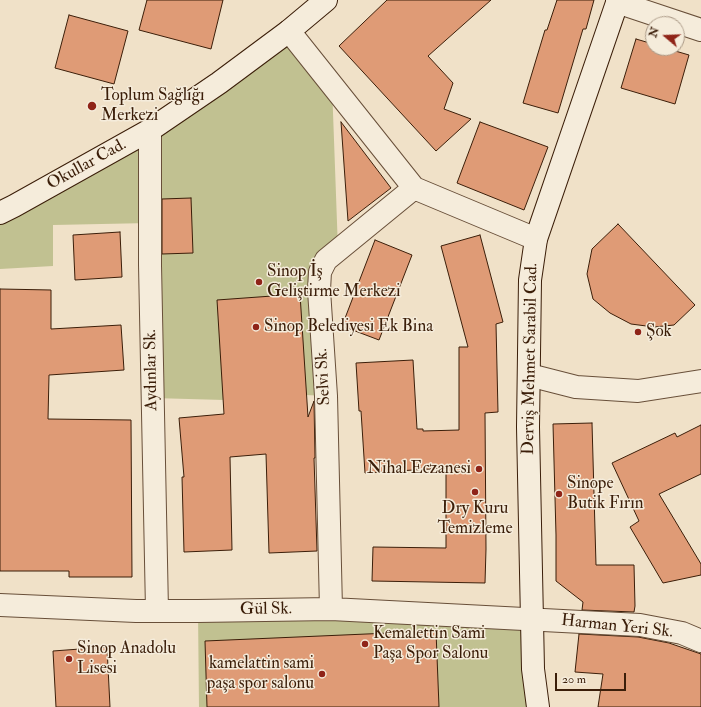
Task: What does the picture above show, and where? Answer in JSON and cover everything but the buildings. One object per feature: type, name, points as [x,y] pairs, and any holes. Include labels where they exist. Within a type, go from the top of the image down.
[{"type":"street","name":"Okullar Cad.","points":[[0,213],[150,130],[219,83],[289,31],[326,0]]},
{"type":"street","points":[[617,1],[701,30]]},
{"type":"street","name":"Derviş Mehmet Sarabil Cad.","points":[[538,707],[533,669],[528,427],[530,280],[536,239],[617,1]]},
{"type":"street","points":[[289,31],[414,188],[536,239]]},
{"type":"street","name":"Aydınlar Sk.","points":[[150,130],[157,610]]},
{"type":"street","name":"Selvi Sk.","points":[[331,609],[326,396],[319,290],[320,272],[326,260],[414,188]]},
{"type":"street","points":[[529,375],[576,387],[638,391],[701,381]]},
{"type":"street","name":"Gül Sk.","points":[[0,605],[136,611],[331,609],[532,619]]},
{"type":"street","name":"Harman Yeri Sk.","points":[[532,619],[640,625],[682,633],[701,641]]},
{"type":"green space","points":[[289,31],[332,85],[338,250],[326,260],[326,396],[306,395],[224,400],[153,398],[150,223],[53,225],[53,266],[0,269],[0,213]]},
{"type":"green space","name":"Kemalettin Sami Paşa Spor Salonu","points":[[198,611],[532,619],[539,707],[199,707]]},
{"type":"place","name":"Toplum Sağlığı Merkezi","points":[[92,106]]},
{"type":"place","name":"Sinop İş Geliştirme Merkezi","points":[[259,282]]},
{"type":"place","name":"Sinop Belediyesi Ek Bina","points":[[256,327]]},
{"type":"place","name":"Şok","points":[[638,332]]},
{"type":"place","name":"Nihal Eczanesi","points":[[479,469]]},
{"type":"place","name":"Dry Kuru Temizleme","points":[[475,492]]},
{"type":"place","name":"Sinope Butik Fırın","points":[[559,494]]},
{"type":"place","name":"Kemalettin Sami Paşa Spor Salonu","points":[[365,644]]},
{"type":"place","name":"Sinop Anadolu Lisesi","points":[[69,659]]},
{"type":"place","name":"kamelattin sami paşa spor salonu","points":[[322,674]]}]
